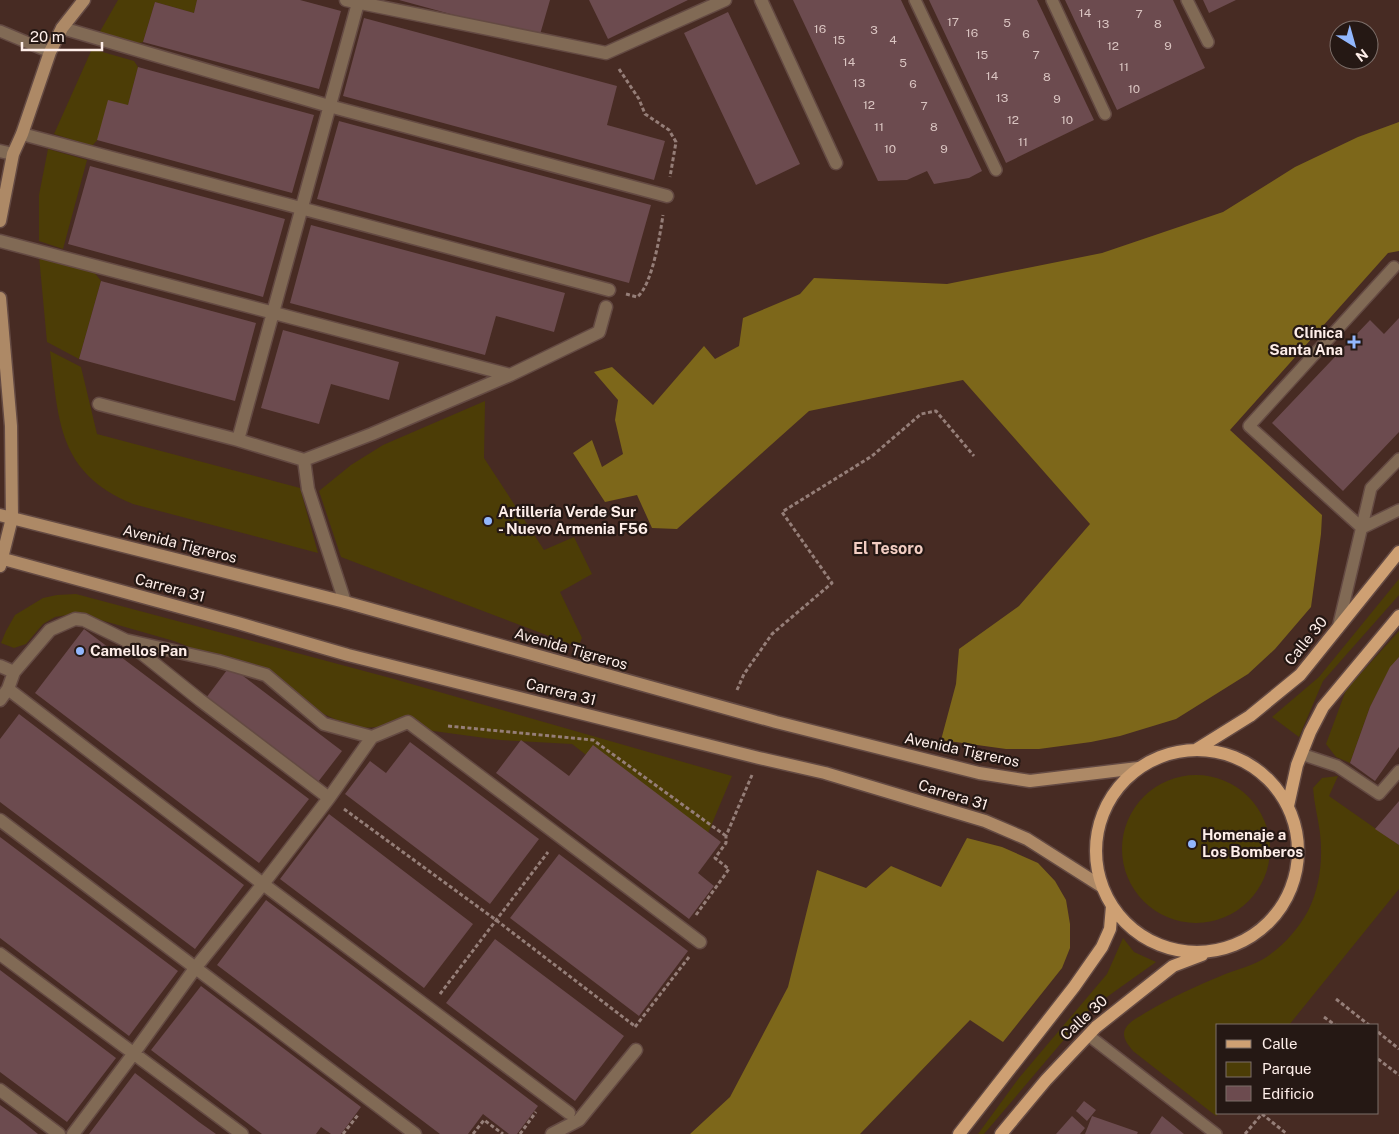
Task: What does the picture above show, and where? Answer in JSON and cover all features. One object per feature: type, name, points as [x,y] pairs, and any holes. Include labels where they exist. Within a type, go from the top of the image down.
[{"type":"main road","points":[[0,221],[13,154],[22,134],[50,52],[62,28],[84,0]]},
{"type":"main road","points":[[0,298],[12,426],[1,561]]},
{"type":"main road","name":"Avenida Tigreros","points":[[6,517],[345,602],[729,709],[979,773],[1030,781],[1138,768]]},
{"type":"main road","name":"Calle 30","points":[[1197,749],[1250,716],[1300,675],[1399,552]]},
{"type":"main road","name":"Carrera 31","points":[[1,561],[238,623],[348,655],[825,773],[985,822],[1027,839],[1101,886]]},
{"type":"main road","points":[[1288,806],[1297,765],[1310,732],[1323,707],[1399,616]]},
{"type":"main road","points":[[1197,749],[1166,754],[1138,768],[1121,784],[1108,802],[1100,822],[1096,865],[1101,886],[1112,906],[1123,921],[1138,933],[1154,943],[1181,951],[1209,952]]},
{"type":"main road","name":"Calle 30","points":[[1001,1134],[1046,1080],[1088,1035],[1114,1012],[1173,966],[1230,946],[1249,937],[1266,924],[1281,908],[1291,889],[1297,868],[1296,826],[1279,790],[1251,764],[1234,756],[1216,751],[1197,749]]},
{"type":"main road","name":"Calle 30","points":[[959,1134],[1074,987],[1102,947],[1110,929],[1112,906]]},
{"type":"street","points":[[238,440],[330,106],[352,2],[606,53],[725,0]]},
{"type":"street","points":[[760,0],[836,164]]},
{"type":"street","points":[[62,28],[330,106],[667,196]]},
{"type":"street","points":[[22,134],[609,290]]},
{"type":"street","points":[[0,151],[13,154]]},
{"type":"street","points":[[0,241],[510,375]]},
{"type":"street","points":[[99,404],[238,440],[304,460],[372,434],[510,375],[599,332],[606,307]]},
{"type":"street","points":[[304,460],[308,489],[345,602]]},
{"type":"street","points":[[329,798],[200,700],[125,640],[84,620],[75,619],[50,630],[14,672],[4,694],[263,884],[569,1113]]},
{"type":"street","points":[[125,640],[218,661],[266,675],[324,724],[372,737]]},
{"type":"street","points":[[0,666],[14,672]]},
{"type":"street","points":[[73,1134],[196,967],[329,798],[372,737],[408,722],[700,942]]},
{"type":"street","points":[[0,820],[415,1134]]},
{"type":"street","points":[[0,954],[242,1134]]},
{"type":"street","points":[[552,1134],[578,1120],[636,1050]]},
{"type":"street","points":[[0,1090],[59,1134]]},
{"type":"lane","points":[[915,0],[996,170]]},
{"type":"lane","points":[[1052,0],[1105,114]]},
{"type":"lane","points":[[1187,0],[1208,42]]},
{"type":"lane","points":[[0,30],[50,52]]},
{"type":"lane","points":[[1362,528],[1248,426],[1394,267]]},
{"type":"lane","points":[[1338,628],[1371,488],[1399,459]]},
{"type":"lane","points":[[1362,528],[1399,510]]},
{"type":"lane","points":[[1301,754],[1336,766],[1380,794],[1399,771]]},
{"type":"lane","points":[[1088,1035],[1216,1134]]},
{"type":"path","points":[[729,709],[744,674],[772,634],[832,584],[782,512],[872,456],[921,414],[936,411],[974,456]]},
{"type":"path","points":[[446,726],[593,740],[726,836]]},
{"type":"path","points":[[685,931],[729,870],[715,858],[726,843],[726,836],[759,758]]},
{"type":"path","points":[[329,798],[496,920],[636,1027]]},
{"type":"path","points":[[429,1009],[560,836]]},
{"type":"path","points":[[630,1034],[700,942]]},
{"type":"path","points":[[1336,999],[1368,1024]]},
{"type":"path","points":[[1324,1017],[1334,1024]]},
{"type":"path","points":[[1379,1033],[1399,1049]]},
{"type":"path","points":[[1379,1060],[1399,1075]]},
{"type":"path","points":[[520,1134],[547,1098]]},
{"type":"path","points":[[1245,1134],[1262,1114],[1287,1134]]},
{"type":"path","points":[[473,1134],[484,1120],[503,1134]]},
{"type":"green space","points":[[118,0],[197,0],[194,13],[155,2],[143,42],[135,44],[98,35]]},
{"type":"green space","points":[[92,49],[134,61],[138,67],[128,105],[92,146],[54,134]]},
{"type":"green space","points":[[48,149],[87,160],[63,249],[39,241],[39,195]]},
{"type":"green space","points":[[39,256],[94,272],[101,281],[79,359],[47,342]]},
{"type":"green space","points":[[50,351],[81,367],[97,434],[300,488],[318,553],[133,504],[108,491],[90,477],[76,461],[67,442],[60,422]]},
{"type":"green space","points":[[485,401],[484,458],[544,550],[574,537],[592,574],[560,592],[582,638],[578,647],[341,557],[319,491],[351,465],[383,445]]},
{"type":"green space","points":[[1399,579],[1399,595],[1323,681],[1299,737],[1272,717],[1319,677]]},
{"type":"green space","points":[[76,594],[394,679],[732,776],[703,845],[572,744],[500,740],[396,726],[361,728],[341,722],[313,709],[245,668],[174,641],[73,614],[55,617],[43,624],[26,644],[14,648],[1,643],[15,615],[43,598]]},
{"type":"green space","points":[[1399,631],[1399,657],[1390,668],[1370,707],[1350,763],[1336,757],[1326,744],[1346,690]]},
{"type":"green space","points":[[1196,775],[1211,776],[1224,780],[1249,796],[1265,821],[1269,834],[1269,864],[1265,877],[1249,902],[1224,918],[1211,922],[1196,923],[1181,922],[1168,918],[1143,902],[1127,877],[1123,864],[1122,849],[1123,834],[1127,821],[1143,796],[1168,780],[1181,776]]},
{"type":"green space","points":[[1338,776],[1329,796],[1399,845],[1399,889],[1290,1024],[1216,1024],[1216,1114],[1218,1114],[1216,1116],[1133,1051],[1125,1038],[1125,1030],[1135,1019],[1174,997],[1263,959],[1291,936],[1308,911],[1320,873],[1321,843],[1313,788],[1322,778]]},
{"type":"green space","points":[[1123,938],[1134,952],[1156,962],[1090,1009],[984,1134],[978,1134],[1019,1078],[1107,974]]},
{"type":"shaded area","points":[[1399,122],[1399,251],[1388,253],[1230,430],[1322,515],[1311,607],[1275,649],[1248,674],[1176,719],[1120,736],[1039,749],[1006,749],[941,740],[956,684],[959,649],[1019,606],[1090,524],[963,380],[809,411],[677,529],[652,528],[637,495],[605,502],[573,453],[592,440],[602,467],[623,454],[615,420],[618,400],[594,372],[612,367],[653,405],[704,346],[715,359],[739,346],[743,318],[800,294],[814,278],[947,284],[1102,253],[1223,212],[1295,167],[1358,137]]},
{"type":"shaded area","points":[[967,838],[1002,847],[1038,863],[1055,881],[1066,900],[1070,924],[1070,948],[1062,968],[1003,1042],[970,1020],[860,1134],[690,1134],[730,1097],[788,987],[817,870],[866,888],[891,866],[941,887]]},
{"type":"building","points":[[197,0],[300,0],[341,11],[319,89],[143,42],[155,2],[194,13]]},
{"type":"building","points":[[399,0],[550,0],[539,38]]},
{"type":"building","points":[[589,0],[688,0],[608,39]]},
{"type":"building","points":[[793,0],[901,0],[982,171],[969,178],[934,184],[927,171],[907,180],[878,181]]},
{"type":"building","points":[[929,0],[1037,0],[1094,120],[1006,163]]},
{"type":"building","points":[[1065,0],[1173,0],[1205,68],[1117,110]]},
{"type":"building","points":[[1203,0],[1236,0],[1209,13]]},
{"type":"building","points":[[728,12],[800,164],[756,185],[684,33]]},
{"type":"building","points":[[364,18],[617,86],[607,125],[665,141],[654,180],[343,96]]},
{"type":"building","points":[[138,67],[314,115],[292,193],[97,140],[108,100],[128,105]]},
{"type":"building","points":[[339,121],[651,205],[629,283],[317,199]]},
{"type":"building","points":[[90,166],[285,219],[263,297],[68,244]]},
{"type":"building","points":[[311,225],[565,293],[554,332],[496,316],[485,355],[290,303]]},
{"type":"building","points":[[101,281],[256,323],[235,401],[79,359]]},
{"type":"building","points":[[1399,318],[1399,432],[1343,491],[1272,423],[1370,320],[1384,334]]},
{"type":"building","points":[[283,330],[399,362],[389,400],[331,384],[319,424],[261,408]]},
{"type":"building","points":[[84,629],[309,799],[259,863],[35,693]]},
{"type":"building","points":[[1399,657],[1399,747],[1375,781],[1350,763],[1370,707],[1390,667]]},
{"type":"building","points":[[230,666],[342,751],[318,782],[206,698]]},
{"type":"building","points":[[19,714],[244,885],[195,949],[0,802],[0,739]]},
{"type":"building","points":[[521,740],[569,776],[593,745],[721,842],[698,873],[714,886],[689,919],[496,773]]},
{"type":"building","points":[[410,742],[539,839],[490,904],[345,794],[370,761],[386,773]]},
{"type":"building","points":[[1399,801],[1399,845],[1375,829]]},
{"type":"building","points":[[329,814],[473,924],[424,988],[280,879]]},
{"type":"building","points":[[0,837],[178,971],[129,1036],[0,938]]},
{"type":"building","points":[[559,854],[688,951],[639,1016],[510,918]]},
{"type":"building","points":[[266,900],[538,1106],[517,1134],[509,1134],[483,1114],[468,1134],[440,1134],[217,965]]},
{"type":"building","points":[[495,939],[624,1036],[575,1101],[446,1003]]},
{"type":"building","points":[[0,970],[116,1058],[67,1122],[0,1072]]},
{"type":"building","points":[[201,986],[361,1107],[341,1134],[331,1134],[321,1127],[316,1134],[262,1134],[151,1050]]},
{"type":"building","points":[[135,1073],[199,1122],[216,1134],[89,1134]]},
{"type":"building","points":[[1084,1101],[1096,1110],[1087,1121],[1076,1111]]},
{"type":"building","points":[[0,1105],[18,1118],[38,1134],[0,1134]]},
{"type":"building","points":[[1072,1116],[1085,1128],[1080,1134],[1056,1134]]},
{"type":"building","points":[[1092,1116],[1138,1132],[1137,1134],[1085,1134]]},
{"type":"building","points":[[1162,1116],[1184,1134],[1150,1134]]},
{"type":"place","name":"Clínica Santa Ana","points":[[1354,342]]},
{"type":"place","name":"Artillería Verde Sur - Nuevo Armenia F56","points":[[488,521]]},
{"type":"place","name":"Camellos Pan","points":[[80,651]]},
{"type":"place","name":"Homenaje a Los Bomberos","points":[[1192,844]]},
{"type":"district","name":"El Tesoro","points":[[888,548]]}]
